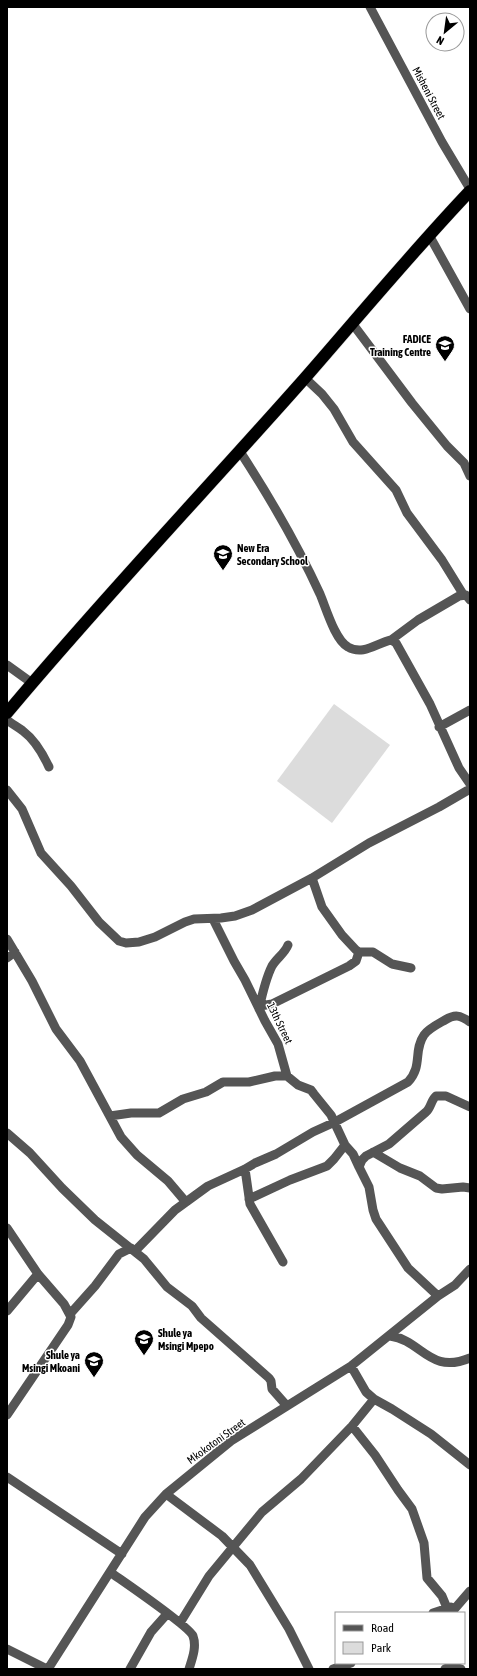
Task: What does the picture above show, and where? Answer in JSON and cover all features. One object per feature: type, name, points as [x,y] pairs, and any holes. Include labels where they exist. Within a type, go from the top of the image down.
[{"type":"highway","points":[[7,713],[470,190]]},
{"type":"street","name":"Misheni Street","points":[[370,7],[442,142],[470,190]]},
{"type":"street","points":[[429,235],[470,309]]},
{"type":"street","points":[[352,323],[412,403],[447,446],[464,463],[470,476]]},
{"type":"street","points":[[239,450],[262,485],[289,533],[313,579],[342,642],[348,647],[357,650],[368,649],[391,640],[436,608],[467,597],[407,512],[396,490],[353,442],[334,409],[322,394],[305,378]]},
{"type":"street","points":[[391,640],[400,648],[430,704],[439,727],[459,768],[470,784]]},
{"type":"street","points":[[7,665],[32,684]]},
{"type":"street","points":[[439,727],[470,710]]},
{"type":"street","points":[[7,720],[23,730],[44,756],[49,767]]},
{"type":"street","points":[[7,790],[22,809],[41,853],[71,886],[99,922],[119,941],[126,943],[139,942],[155,937],[194,919],[213,920],[236,916],[252,910],[312,878],[369,843],[439,807],[470,789]]},
{"type":"street","points":[[312,878],[322,907],[342,935],[359,952],[373,952],[392,964],[411,968]]},
{"type":"street","name":"13th Street","points":[[213,920],[234,962],[248,984],[278,1044],[287,1076]]},
{"type":"street","points":[[7,939],[32,981],[56,1029],[80,1062],[121,1137],[130,1148],[168,1181],[185,1201]]},
{"type":"street","points":[[259,1007],[272,966],[287,949],[288,945]]},
{"type":"street","points":[[7,958],[15,952]]},
{"type":"street","points":[[259,1007],[272,1004],[343,969],[356,961],[359,952]]},
{"type":"street","points":[[70,1314],[95,1286],[119,1254],[133,1250],[185,1201],[213,1183],[276,1154],[313,1132],[335,1122],[408,1082],[416,1071],[418,1052],[425,1034],[434,1026],[454,1016],[461,1016],[470,1022]]},
{"type":"street","points":[[110,1116],[131,1113],[159,1113],[183,1099],[206,1092],[223,1082],[249,1082],[275,1076],[287,1076],[298,1085],[311,1090],[335,1122],[345,1145],[353,1154],[369,1187],[376,1219],[408,1268],[438,1296]]},
{"type":"street","points":[[359,1167],[362,1160],[395,1140],[426,1112],[431,1107],[436,1096],[446,1096],[470,1107]]},
{"type":"street","points":[[7,1133],[30,1153],[95,1220],[144,1259],[170,1290],[192,1306],[201,1318],[269,1378],[272,1381],[272,1389],[287,1406]]},
{"type":"street","points":[[249,1199],[290,1180],[326,1166],[334,1159],[345,1145]]},
{"type":"street","points":[[373,1152],[400,1168],[420,1176],[436,1188],[470,1188]]},
{"type":"street","points":[[245,1169],[249,1199],[252,1208],[283,1262]]},
{"type":"street","points":[[7,1228],[38,1274],[64,1304],[70,1314],[68,1326],[7,1415]]},
{"type":"street","name":"Mkokotoni Street","points":[[47,1669],[145,1516],[166,1494],[231,1441],[352,1366],[438,1296],[456,1285],[470,1269]]},
{"type":"street","points":[[7,1311],[38,1274]]},
{"type":"street","points":[[390,1336],[399,1338],[433,1360],[443,1362],[460,1362],[470,1358]]},
{"type":"street","points":[[352,1366],[366,1392],[374,1399],[431,1434],[470,1465]]},
{"type":"street","points":[[180,1622],[209,1576],[268,1505],[301,1479],[352,1426],[374,1399]]},
{"type":"street","points":[[352,1426],[375,1455],[402,1497],[412,1509],[424,1543],[427,1578],[442,1596],[449,1611],[459,1605],[469,1594]]},
{"type":"street","points":[[7,1477],[122,1554]]},
{"type":"street","points":[[166,1494],[210,1525],[233,1546],[250,1565],[263,1583],[289,1629],[309,1669]]},
{"type":"street","points":[[110,1572],[180,1622],[192,1634],[195,1643],[188,1669]]},
{"type":"street","points":[[130,1669],[152,1632],[167,1614]]},
{"type":"street","points":[[7,1649],[47,1669]]},
{"type":"street","points":[[333,1669],[347,1664]]},
{"type":"green space","points":[[334,704],[390,745],[332,823],[277,781]]},
{"type":"place","name":"FADICE Training Centre","points":[[445,362]]},
{"type":"place","name":"New Era Secondary School","points":[[223,571]]},
{"type":"place","name":"Shule ya Msingi Mpepo","points":[[144,1356]]},
{"type":"place","name":"Shule ya Msingi Mkoani","points":[[94,1378]]}]
